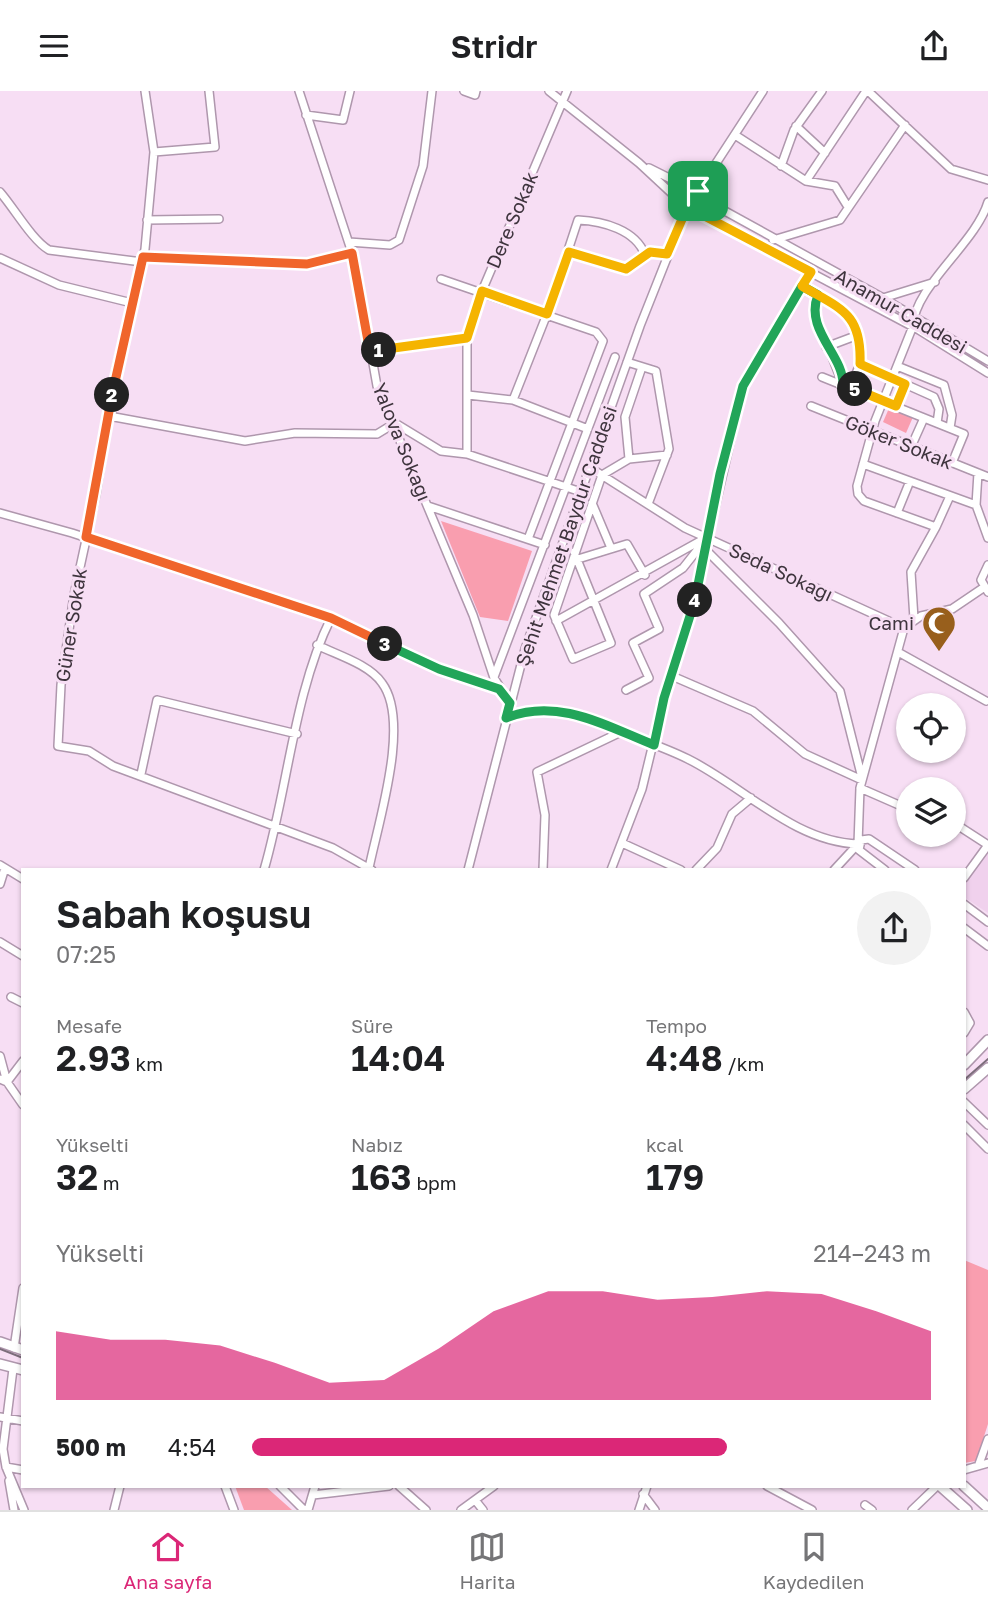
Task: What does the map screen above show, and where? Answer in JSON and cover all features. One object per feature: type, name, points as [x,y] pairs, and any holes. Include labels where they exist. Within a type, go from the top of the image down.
[{"type":"main road","points":[[966,1063],[988,1040]]},
{"type":"main road","points":[[966,1087],[988,1068]]},
{"type":"main road","points":[[0,1342],[18,1349]]},
{"type":"main road","points":[[0,1364],[18,1370]]},
{"type":"main road","points":[[940,1488],[967,1510]]},
{"type":"main road","points":[[966,1488],[988,1508]]},
{"type":"street","name":"Güner Sokak","points":[[141,774],[113,765],[89,751],[58,746],[64,667],[86,537],[148,220],[154,152],[145,91]]},
{"type":"street","points":[[154,152],[215,147],[209,91]]},
{"type":"street","name":"Yalova Sokağı","points":[[299,91],[352,253],[377,386],[395,423],[402,447],[473,615],[494,678],[510,703]]},
{"type":"street","points":[[306,115],[343,120],[351,91]]},
{"type":"street","points":[[349,242],[390,245],[399,240],[423,166],[432,91]]},
{"type":"street","points":[[464,91],[475,95],[476,91]]},
{"type":"street","points":[[549,91],[639,163],[681,202],[686,210],[695,211],[702,205],[703,199],[695,190],[639,163]]},
{"type":"street","name":"Dere Sokak","points":[[467,454],[467,338],[482,291],[566,91]]},
{"type":"street","points":[[681,202],[683,193],[695,190],[763,91]]},
{"type":"street","points":[[781,166],[796,125],[822,91]]},
{"type":"street","points":[[806,181],[867,91],[951,169],[988,180]]},
{"type":"street","points":[[796,125],[825,153]]},
{"type":"street","points":[[774,240],[839,220],[905,125]]},
{"type":"street","points":[[735,135],[806,181],[832,184],[848,207]]},
{"type":"street","points":[[0,192],[22,217],[35,239],[49,250],[142,260],[307,264],[352,253]]},
{"type":"street","name":"Anamur Caddesi","points":[[703,199],[913,315],[988,361]]},
{"type":"street","points":[[936,527],[860,496],[857,486],[872,431],[913,326],[913,315],[972,235],[988,202]]},
{"type":"street","name":"Şehit Mehmet Baydur Caddesi","points":[[468,868],[510,703],[589,467],[667,254],[686,210]]},
{"type":"street","name":"Anamur Caddesi","points":[[695,211],[913,326],[988,373]]},
{"type":"street","points":[[148,220],[219,219]]},
{"type":"street","points":[[513,400],[547,314],[578,220],[590,220],[628,233],[641,244],[645,255]]},
{"type":"street","points":[[569,252],[626,269],[650,252],[667,254]]},
{"type":"street","points":[[0,258],[59,285],[132,303]]},
{"type":"street","points":[[612,868],[654,745],[692,611],[743,386],[811,272]]},
{"type":"street","points":[[441,279],[596,332],[603,341],[528,539]]},
{"type":"street","points":[[883,298],[935,282]]},
{"type":"street","points":[[802,286],[849,313],[858,335],[860,364],[846,386]]},
{"type":"street","points":[[818,295],[815,312],[826,348],[846,386]]},
{"type":"street","points":[[826,348],[858,335]]},
{"type":"street","points":[[370,352],[467,338]]},
{"type":"street","points":[[494,678],[615,357]]},
{"type":"street","points":[[627,362],[656,371],[669,449],[648,505]]},
{"type":"street","points":[[860,364],[934,397],[939,409],[937,423]]},
{"type":"street","points":[[897,366],[944,385],[952,415],[950,428]]},
{"type":"street","points":[[629,459],[625,417],[642,367]]},
{"type":"street","points":[[822,377],[964,434],[952,463]]},
{"type":"street","points":[[896,406],[905,384]]},
{"type":"street","points":[[468,395],[513,400],[588,429]]},
{"type":"street","name":"Göker Sokak","points":[[811,406],[988,477]]},
{"type":"street","points":[[109,416],[246,441],[295,433],[377,434],[395,423],[441,451],[467,454],[581,492]]},
{"type":"street","points":[[911,447],[923,418]]},
{"type":"street","points":[[576,556],[611,643],[573,659],[554,615],[602,475],[629,459],[667,455]]},
{"type":"street","points":[[863,464],[976,505]]},
{"type":"street","name":"Seda Sokağı","points":[[589,467],[648,505],[707,538],[904,628]]},
{"type":"street","points":[[978,473],[976,505],[988,538]]},
{"type":"street","points":[[897,513],[910,481]]},
{"type":"street","points":[[914,619],[911,572],[950,496]]},
{"type":"street","points":[[592,502],[611,548]]},
{"type":"street","points":[[428,506],[545,545]]},
{"type":"street","points":[[0,513],[86,537],[331,618],[433,666],[499,689]]},
{"type":"street","points":[[556,621],[645,575],[707,538]]},
{"type":"street","points":[[626,690],[649,678],[633,643],[659,629],[644,594],[682,568],[707,538]]},
{"type":"street","points":[[576,556],[627,544],[645,575]]},
{"type":"street","points":[[705,549],[779,623],[840,691],[861,784]]},
{"type":"street","points":[[859,848],[861,784],[904,628],[914,619],[952,609],[986,590],[981,577],[988,565]]},
{"type":"street","points":[[265,868],[277,828],[313,654],[331,618]]},
{"type":"street","points":[[317,645],[374,674],[383,683],[390,701],[394,729],[371,868]]},
{"type":"street","points":[[898,652],[986,701]]},
{"type":"street","points":[[672,676],[753,711],[798,750],[896,803]]},
{"type":"street","points":[[297,734],[157,700],[141,774],[334,848],[369,868]]},
{"type":"street","points":[[506,718],[531,710],[563,710],[654,745],[688,759],[817,835],[859,848],[883,868]]},
{"type":"street","points":[[543,868],[545,815],[537,772],[621,732]]},
{"type":"street","points":[[698,868],[717,848],[732,814],[751,798]]},
{"type":"street","points":[[966,831],[988,845],[966,876]]},
{"type":"street","points":[[836,868],[859,848],[863,839],[869,839],[912,868]]},
{"type":"street","points":[[622,843],[677,868]]},
{"type":"street","points":[[0,884],[2,866],[21,878]]},
{"type":"street","points":[[966,906],[988,922]]},
{"type":"street","points":[[966,930],[988,946]]},
{"type":"street","points":[[0,942],[21,955]]},
{"type":"street","points":[[12,997],[21,1002]]},
{"type":"street","points":[[0,1056],[3,1080],[21,1102]]},
{"type":"street","points":[[3,1080],[21,1064]]},
{"type":"street","points":[[966,1104],[988,1125]]},
{"type":"street","points":[[966,1127],[988,1149]]},
{"type":"street","points":[[18,1349],[21,1308]]},
{"type":"street","points":[[14,1510],[3,1449],[3,1418],[18,1370]]},
{"type":"street","points":[[3,1418],[21,1421]]},
{"type":"street","points":[[966,1469],[984,1463],[988,1439]]},
{"type":"street","points":[[6,1467],[21,1469]]},
{"type":"street","points":[[6,1467],[24,1510]]},
{"type":"street","points":[[114,1510],[120,1488]]},
{"type":"street","points":[[226,1488],[234,1510]]},
{"type":"street","points":[[282,1488],[306,1510],[315,1488]]},
{"type":"street","points":[[313,1496],[374,1488]]},
{"type":"street","points":[[401,1488],[426,1510]]},
{"type":"street","points":[[461,1510],[491,1488]]},
{"type":"street","points":[[771,1488],[812,1510]]},
{"type":"street","points":[[912,1510],[936,1488]]},
{"type":"street","points":[[639,1510],[645,1490]]},
{"type":"street","points":[[645,1490],[656,1510]]},
{"type":"street","points":[[475,1500],[483,1510]]},
{"type":"street","points":[[865,1505],[872,1510]]},
{"type":"shaded area","points":[[890,406],[913,417],[906,433],[883,422]]},
{"type":"shaded area","points":[[441,521],[532,551],[508,621],[480,617]]},
{"type":"shaded area","points":[[986,852],[988,853],[988,913],[966,898],[966,880]]},
{"type":"shaded area","points":[[966,1261],[988,1270],[988,1424],[976,1461],[966,1463]]},
{"type":"shaded area","points":[[236,1488],[267,1488],[292,1510],[244,1510]]},
{"type":"tram line","points":[[966,1078],[988,1059]]},
{"type":"tram line","points":[[0,1349],[21,1357]]},
{"type":"place","name":"Cami","points":[[939,653]]},
{"type":"route","points":[[698,191],[688,190],[681,196],[681,205],[686,210],[667,254],[650,252],[626,269],[569,252],[547,314],[482,291],[467,338],[370,352],[352,253],[307,264],[143,257],[116,370],[86,537],[331,618],[439,669],[499,689],[510,703],[506,718],[522,712],[555,709],[570,712],[654,745],[664,698],[692,611],[720,474],[743,386],[802,286],[818,295],[816,316],[824,341],[843,377],[843,385],[896,406],[905,384],[860,364],[858,335],[849,313],[818,295],[802,286],[811,272],[695,211],[703,202],[698,191]]}]
